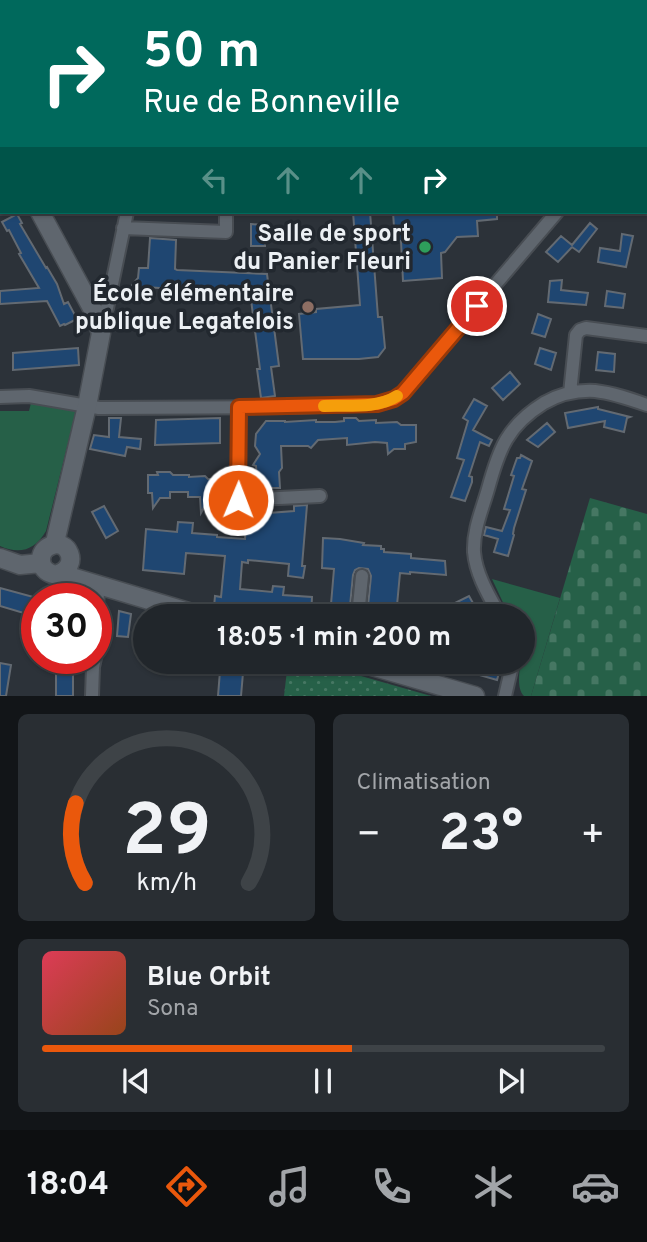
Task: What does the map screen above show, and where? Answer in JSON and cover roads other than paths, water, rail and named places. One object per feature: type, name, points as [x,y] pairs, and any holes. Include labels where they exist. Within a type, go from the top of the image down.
[{"type":"main road","points":[[41,214],[87,297],[101,333],[88,406],[56,538],[71,562],[66,571],[58,574]]},
{"type":"main road","points":[[89,583],[51,574],[41,563],[44,550],[48,547],[63,550],[96,583]]},
{"type":"main road","points":[[0,558],[20,565],[41,563]]},
{"type":"main road","points":[[112,590],[161,604]]},
{"type":"main road","points":[[399,674],[475,696]]},
{"type":"street","points":[[98,324],[107,307],[127,214]]},
{"type":"street","points":[[124,228],[226,232],[226,214]]},
{"type":"street","points":[[0,397],[29,396],[99,408],[377,404],[394,399],[403,393],[555,214]]},
{"type":"street","points":[[570,393],[576,335],[580,330],[586,328],[647,336]]},
{"type":"street","points":[[494,604],[482,580],[474,552],[475,531],[495,461],[516,425],[527,414],[554,397],[570,393],[594,391],[647,405]]},
{"type":"street","points":[[239,407],[238,500],[320,496]]},
{"type":"street","points":[[359,604],[362,576]]},
{"type":"street","points":[[92,696],[93,674]]},
{"type":"street","points":[[505,696],[510,674]]},
{"type":"place","name":"Salle de sport du Panier Fleuri","points":[[425,247]]},
{"type":"place","name":"École élémentaire publique Legatelois","points":[[308,307]]}]
